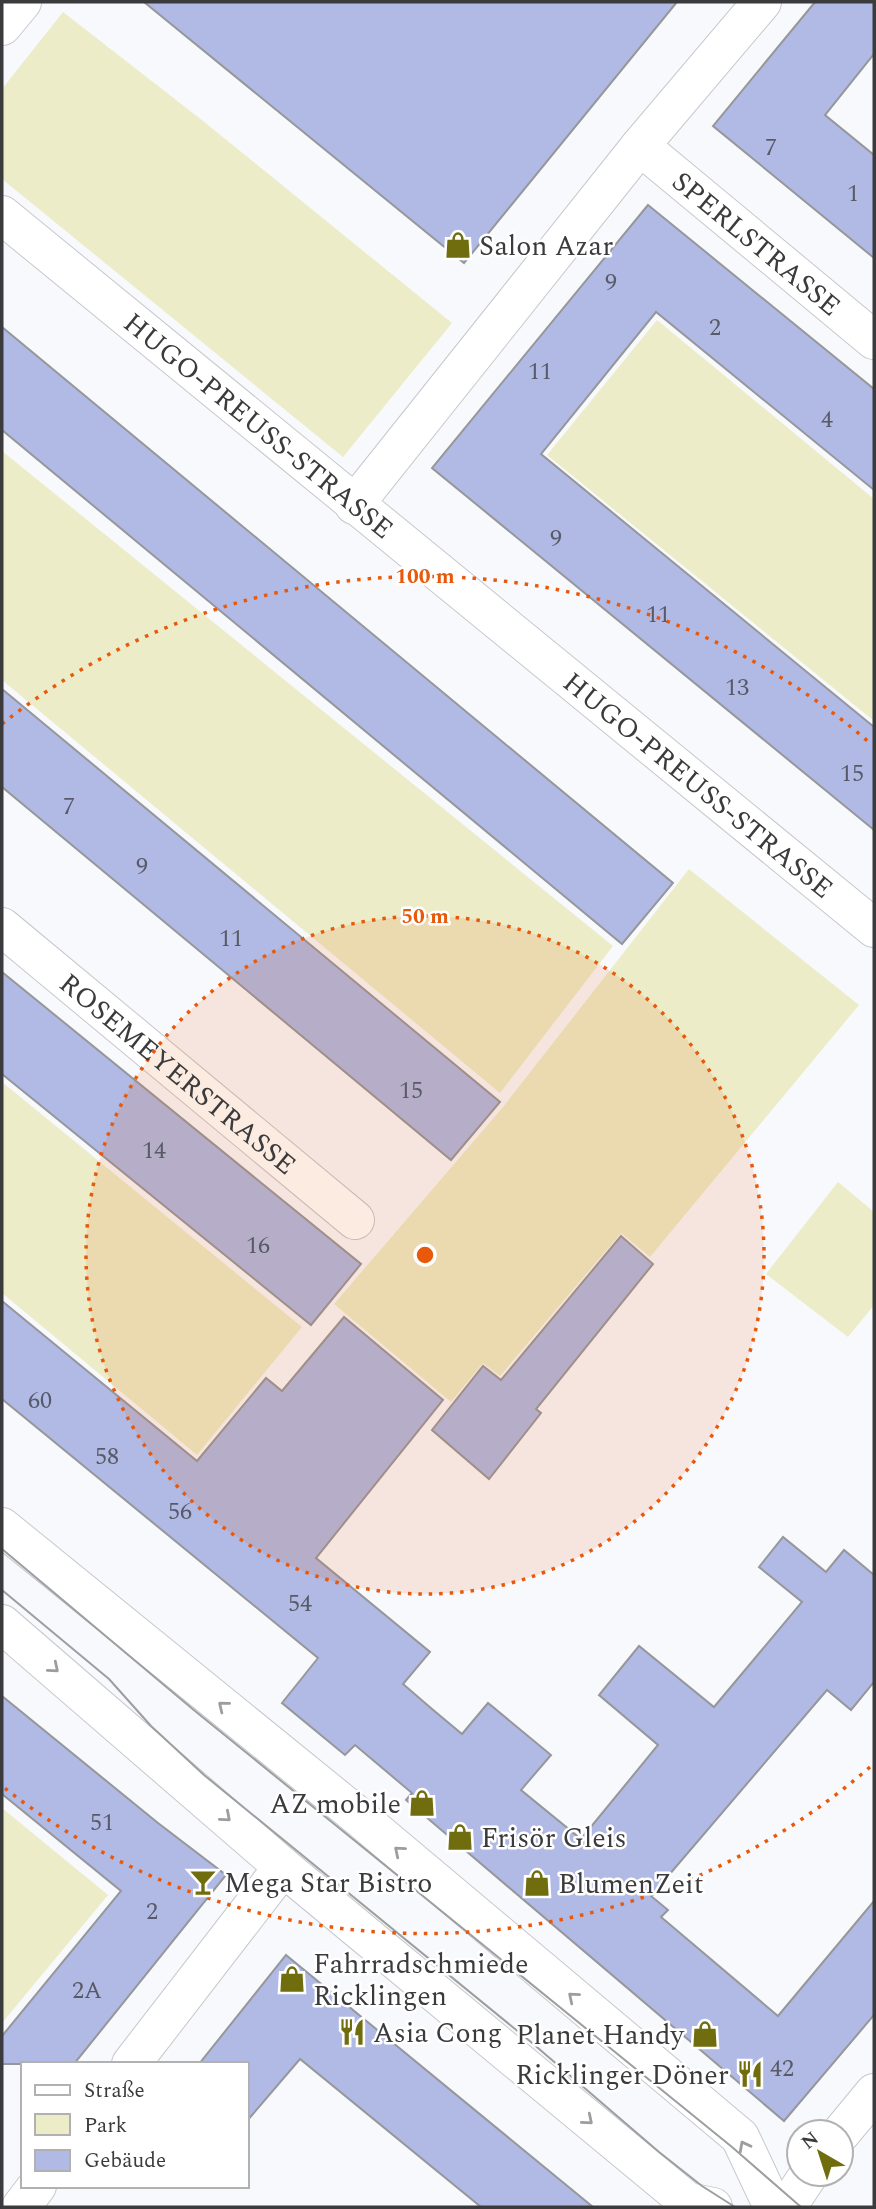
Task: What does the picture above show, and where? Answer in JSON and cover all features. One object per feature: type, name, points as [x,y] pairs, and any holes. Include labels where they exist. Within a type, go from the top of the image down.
[{"type":"street","points":[[2,26],[22,2]]},
{"type":"street","points":[[354,505],[640,146],[762,2]]},
{"type":"street","name":"SPERLSTRASSE","points":[[640,146],[874,340]]},
{"type":"street","name":"HUGO-PREUSS-STRASSE","points":[[2,215],[874,928]]},
{"type":"street","name":"ROSEMEYERSTRASSE","points":[[2,927],[355,1220]]},
{"type":"street","points":[[2,1527],[349,1809],[740,2137],[773,2207]]},
{"type":"street","points":[[2,1623],[283,1867],[688,2202],[713,2207]]},
{"type":"street","points":[[133,2062],[283,1867]]},
{"type":"street","points":[[853,2118],[874,2093]]},
{"type":"street","points":[[21,2207],[35,2188]]},
{"type":"street","points":[[788,2207],[800,2188]]},
{"type":"green space","points":[[63,12],[203,121],[452,323],[343,457],[2,179],[2,89]]},
{"type":"green space","points":[[657,320],[874,499],[874,721],[547,455]]},
{"type":"green space","points":[[2,451],[613,946],[500,1093],[2,680]]},
{"type":"green space","points":[[689,869],[859,1005],[650,1257],[621,1233],[500,1376],[483,1363],[451,1402],[334,1304],[503,1107]]},
{"type":"green space","points":[[2,1082],[302,1327],[197,1455],[2,1293]]},
{"type":"green space","points":[[838,1182],[874,1212],[874,1305],[848,1337],[766,1274]]},
{"type":"green space","points":[[2,1808],[108,1895],[2,2023]]},
{"type":"building","points":[[144,2],[677,2],[464,263]]},
{"type":"building","points":[[815,2],[874,2],[874,54],[825,115],[874,155],[874,258],[713,126]]},
{"type":"building","points":[[648,205],[874,389],[874,490],[656,312],[541,454],[874,727],[874,830],[432,468]]},
{"type":"building","points":[[2,327],[673,883],[622,944],[2,430]]},
{"type":"building","points":[[2,689],[500,1102],[451,1160],[2,787]]},
{"type":"building","points":[[2,972],[361,1264],[311,1325],[2,1074]]},
{"type":"building","points":[[621,1236],[653,1264],[536,1409],[541,1413],[489,1479],[432,1430],[483,1366],[501,1380]]},
{"type":"building","points":[[2,1301],[197,1461],[266,1378],[282,1391],[344,1317],[443,1400],[316,1558],[430,1652],[403,1684],[432,1709],[462,1734],[488,1703],[551,1755],[521,1790],[581,1839],[658,1745],[599,1695],[639,1646],[714,1707],[802,1602],[759,1567],[783,1537],[826,1572],[844,1550],[874,1575],[874,1682],[851,1710],[827,1690],[651,1896],[668,1910],[661,1917],[778,2016],[874,1901],[874,2015],[784,2121],[406,1800],[412,1793],[355,1745],[345,1755],[282,1703],[318,1658],[2,1399]]},
{"type":"building","points":[[2,1696],[226,1875],[76,2062],[2,2064],[2,2036],[121,1891],[2,1794]]},
{"type":"building","points":[[286,1955],[593,2207],[481,2207],[300,2059],[248,2120],[248,2062],[201,2062]]},
{"type":"tram line","points":[[2,1549],[195,1711],[732,2147],[801,2207]]},
{"type":"tram line","points":[[2,1590],[109,1679],[151,1726],[204,1775],[531,2042],[659,2152],[702,2186],[735,2207]]},
{"type":"place","name":"Salon Azar","points":[[458,245]]},
{"type":"place","name":"AZ mobile","points":[[422,1803]]},
{"type":"place","name":"Frisör Gleis","points":[[460,1837]]},
{"type":"place","name":"Mega Star Bistro","points":[[203,1882]]},
{"type":"place","name":"BlumenZeit","points":[[537,1883]]},
{"type":"place","name":"Fahrradschmiede Ricklingen","points":[[292,1979]]},
{"type":"place","name":"Asia Cong","points":[[352,2032]]},
{"type":"place","name":"Planet Handy","points":[[705,2034]]},
{"type":"place","name":"Ricklinger Döner","points":[[750,2074]]}]
